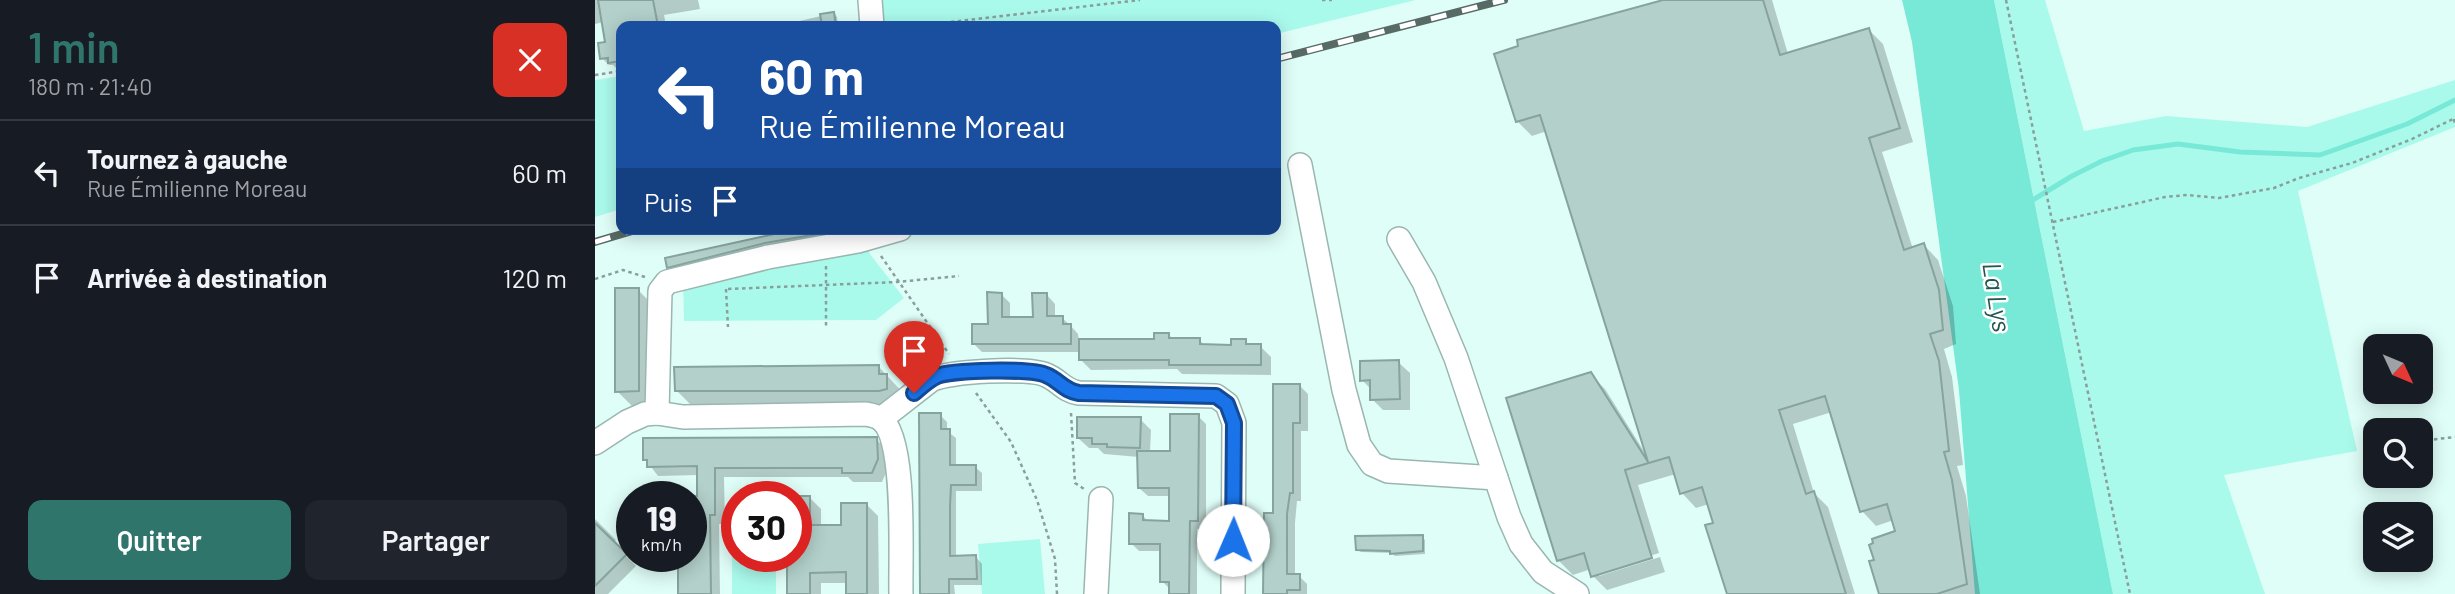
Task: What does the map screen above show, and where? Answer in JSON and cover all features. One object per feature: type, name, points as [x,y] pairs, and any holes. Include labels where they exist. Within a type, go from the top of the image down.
[{"type":"street","points":[[870,0],[872,21]]},
{"type":"street","points":[[1300,164],[1344,390],[1359,445],[1371,464],[1388,471],[1496,478]]},
{"type":"street","points":[[657,413],[660,292],[667,282],[768,257],[880,235]]},
{"type":"street","points":[[1399,239],[1424,282],[1456,358],[1509,517],[1521,544],[1543,572],[1577,594]]},
{"type":"street","points":[[881,419],[931,380],[946,374],[1039,372],[1075,393],[1216,396],[1227,404],[1233,416],[1233,594]]},
{"type":"street","points":[[595,443],[637,417],[657,413],[683,417],[866,414],[881,419],[887,425],[894,443],[899,469],[901,594]]},
{"type":"street","points":[[1096,594],[1101,499]]},
{"type":"path","points":[[959,21],[1140,0]]},
{"type":"path","points":[[1322,0],[1332,0]]},
{"type":"path","points":[[2006,0],[2130,594]]},
{"type":"path","points":[[595,75],[616,72]]},
{"type":"path","points":[[2053,222],[2165,197],[2187,195],[2219,198],[2274,188],[2351,163],[2454,119],[2455,126]]},
{"type":"path","points":[[870,238],[897,282],[951,357]]},
{"type":"path","points":[[825,247],[826,326]]},
{"type":"path","points":[[595,279],[622,270],[667,282]]},
{"type":"path","points":[[728,327],[726,289],[897,282],[959,276]]},
{"type":"path","points":[[972,386],[1011,442],[1037,500],[1055,559],[1057,594]]},
{"type":"path","points":[[1075,393],[1075,483],[1101,499]]},
{"type":"path","points":[[2433,440],[2455,437]]},
{"type":"shaded area","points":[[880,0],[1416,0],[1281,33],[1281,21],[881,21]]},
{"type":"shaded area","points":[[1994,0],[2045,0],[2084,131],[2166,116],[2307,127],[2455,80],[2455,127],[2298,191],[2357,451],[2224,475],[2265,594],[2113,594]]},
{"type":"shaded area","points":[[616,77],[616,211],[595,217],[595,80]]},
{"type":"shaded area","points":[[868,246],[870,254],[904,298],[876,320],[684,321],[683,281]]},
{"type":"shaded area","points":[[1040,539],[1045,594],[982,594],[978,544]]},
{"type":"shaded area","points":[[732,572],[776,572],[776,594],[732,594]]},
{"type":"water","name":"La Lys","points":[[1902,0],[1994,0],[2113,594],[1975,594],[1959,390],[1912,42]]},
{"type":"building","points":[[598,0],[653,0],[657,21],[616,21],[616,62],[608,63],[608,58],[600,59],[598,43],[605,42]]},
{"type":"building","points":[[1663,0],[1763,0],[1780,55],[1869,28],[1900,128],[1869,138],[1904,250],[1924,243],[1939,290],[1943,330],[1930,334],[1939,361],[1949,451],[1944,452],[1952,480],[1967,584],[1937,594],[1879,594],[1869,561],[1874,560],[1869,545],[1873,543],[1872,539],[1895,531],[1887,504],[1860,512],[1825,396],[1779,410],[1806,494],[1814,491],[1846,594],[1727,594],[1705,525],[1713,523],[1702,487],[1680,494],[1669,457],[1625,470],[1652,558],[1591,577],[1584,553],[1557,561],[1506,398],[1591,372],[1648,462],[1540,115],[1516,122],[1494,54],[1518,46],[1517,40]]},
{"type":"building","points":[[834,12],[835,21],[821,21],[820,14]]},
{"type":"building","points":[[770,235],[812,235],[765,243],[667,268],[665,258]]},
{"type":"building","points":[[615,288],[639,288],[639,391],[615,392]]},
{"type":"building","points":[[987,292],[1002,293],[1002,317],[1033,317],[1032,293],[1047,293],[1047,316],[1063,316],[1063,324],[1071,324],[1071,344],[972,344],[972,324],[988,324]]},
{"type":"building","points":[[1154,333],[1169,333],[1169,338],[1200,338],[1200,344],[1231,345],[1231,339],[1246,339],[1246,344],[1261,344],[1261,365],[1169,365],[1169,360],[1079,360],[1079,339],[1154,339]]},
{"type":"building","points":[[1399,360],[1400,399],[1370,400],[1370,380],[1360,381],[1360,361]]},
{"type":"building","points":[[879,365],[879,374],[887,374],[887,389],[879,391],[675,391],[674,367]]},
{"type":"building","points":[[1273,384],[1300,384],[1300,423],[1293,423],[1293,493],[1290,493],[1287,514],[1287,574],[1300,574],[1300,590],[1287,590],[1287,594],[1263,594],[1264,513],[1273,513]]},
{"type":"building","points":[[919,413],[941,413],[941,429],[950,429],[950,465],[976,465],[976,485],[951,485],[950,556],[976,555],[977,579],[949,579],[949,594],[920,594]]},
{"type":"building","points":[[1170,414],[1199,414],[1198,521],[1190,521],[1189,594],[1169,594],[1169,582],[1160,582],[1160,544],[1129,544],[1129,513],[1143,514],[1143,520],[1169,521],[1169,488],[1138,488],[1137,451],[1170,451]]},
{"type":"building","points":[[1077,417],[1141,417],[1140,448],[1107,447],[1107,444],[1092,444],[1092,438],[1077,438]]},
{"type":"building","points":[[877,437],[878,459],[872,473],[842,473],[842,468],[715,468],[715,515],[710,515],[711,594],[678,594],[678,572],[707,572],[707,481],[697,481],[697,466],[647,467],[647,460],[643,460],[643,438]]},
{"type":"building","points":[[841,503],[867,503],[867,594],[846,594],[846,572],[810,573],[810,594],[787,594],[787,572],[812,572],[812,525],[841,525]]},
{"type":"building","points":[[595,523],[616,543],[616,565],[595,586]]},
{"type":"building","points":[[1423,535],[1423,551],[1390,554],[1390,551],[1356,550],[1355,536]]},
{"type":"waterway","points":[[2028,203],[2072,176],[2133,150],[2178,144],[2240,152],[2320,155],[2407,124],[2455,100]]},
{"type":"railway","points":[[1281,58],[1504,0]]},
{"type":"railway","points":[[595,242],[619,235]]},
{"type":"route","points":[[914,393],[931,380],[946,374],[1031,371],[1047,375],[1070,392],[1216,396],[1227,404],[1234,423],[1233,540]]}]
